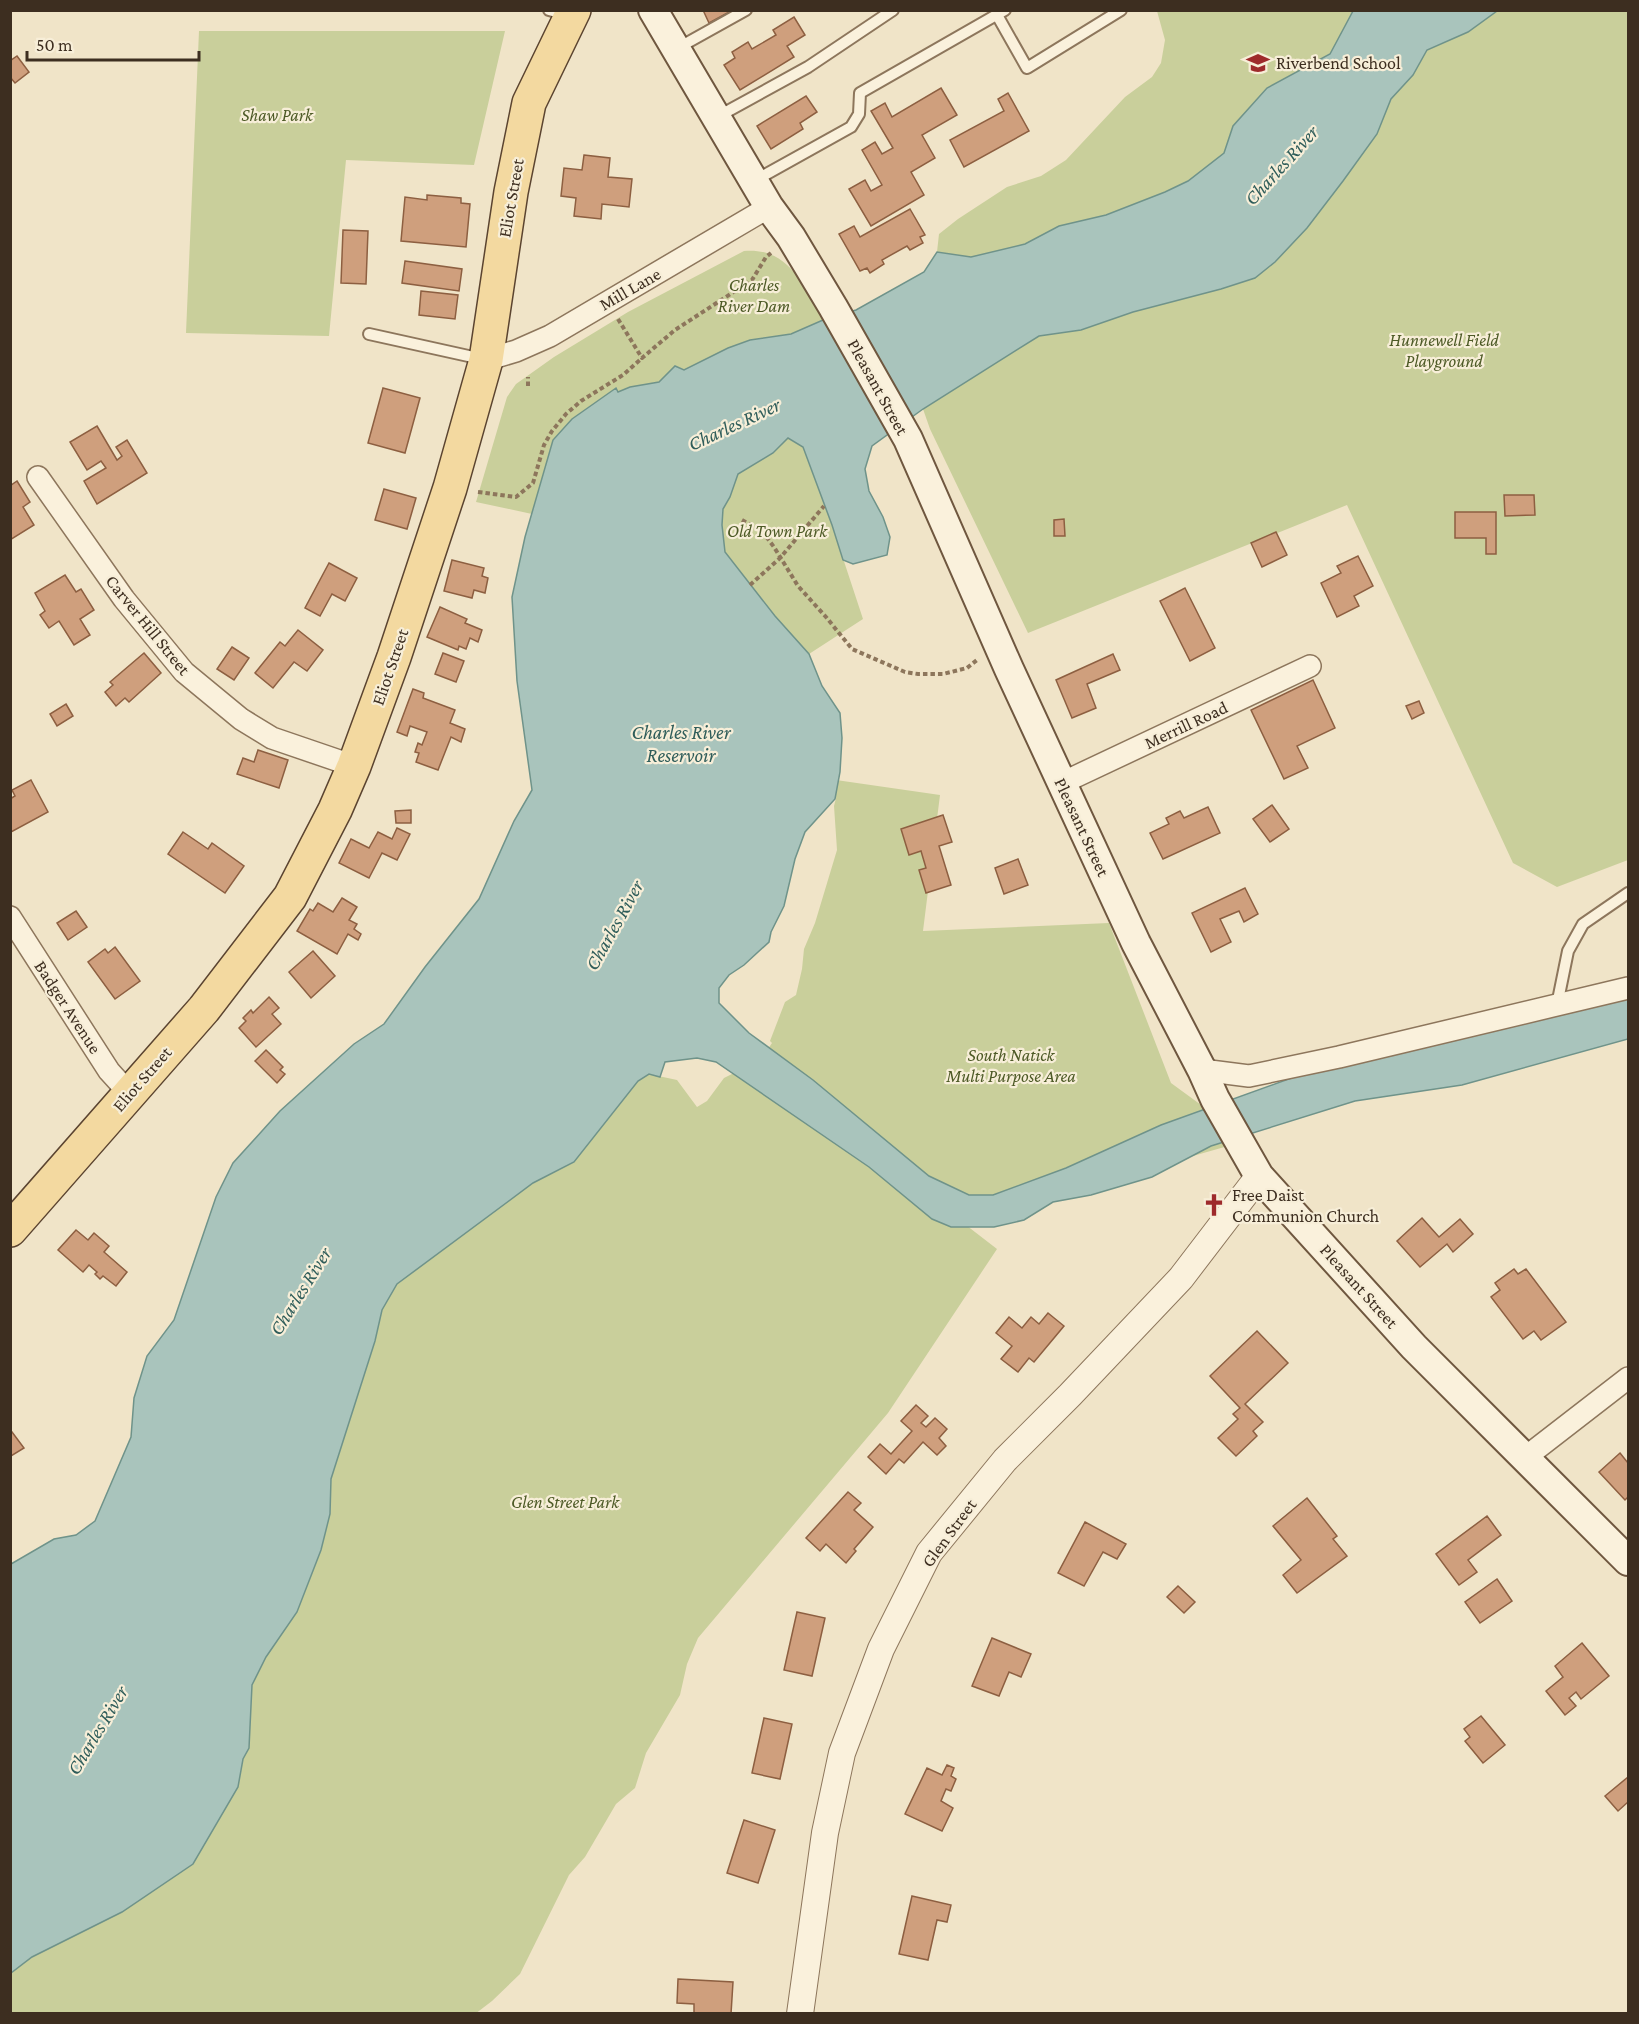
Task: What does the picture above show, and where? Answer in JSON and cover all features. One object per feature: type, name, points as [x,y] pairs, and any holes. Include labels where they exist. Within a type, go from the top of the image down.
[{"type":"main road","name":"Pleasant Street","points":[[653,10],[769,207],[791,237],[833,307],[908,439],[1009,669],[1136,944],[1215,1099],[1259,1176],[1414,1347],[1629,1561]]},
{"type":"main road","name":"Eliot Street","points":[[10,1230],[204,1009],[290,897],[335,810],[354,766],[394,657],[450,488],[486,360],[511,192],[529,103],[564,12]]},
{"type":"street","name":"Mill Lane","points":[[486,360],[516,351],[550,336],[769,207]]},
{"type":"street","name":"Carver Hill Street","points":[[38,477],[124,599],[184,672],[241,720],[272,738],[354,766]]},
{"type":"street","name":"Merrill Road","points":[[1062,783],[1310,666]]},
{"type":"street","name":"Badger Avenue","points":[[10,917],[108,1071],[129,1093]]},
{"type":"street","points":[[1202,1070],[1249,1076],[1629,988]]},
{"type":"street","name":"Glen Street","points":[[800,2013],[825,1833],[842,1753],[881,1649],[929,1553],[1005,1460],[1181,1278],[1259,1176]]},
{"type":"street","points":[[1526,1457],[1629,1378]]},
{"type":"lane","points":[[676,49],[746,10]]},
{"type":"lane","points":[[716,117],[808,67],[893,10]]},
{"type":"lane","points":[[754,181],[851,127],[859,114],[860,93],[1001,13],[1027,68],[1120,10]]},
{"type":"lane","points":[[369,334],[486,360]]},
{"type":"lane","points":[[1557,1005],[1568,951],[1583,924],[1629,893]]},
{"type":"path","points":[[450,488],[516,497],[533,483],[544,445],[566,414],[623,375],[675,330],[752,279],[766,257],[791,237]]},
{"type":"path","points":[[607,301],[642,358]]},
{"type":"path","points":[[528,377],[528,386]]},
{"type":"path","points":[[750,585],[780,558],[824,506]]},
{"type":"path","points":[[742,520],[762,531],[798,586],[852,649],[905,672],[918,674],[944,674],[967,668],[978,659]]},
{"type":"green space","points":[[1157,11],[1353,11],[1330,54],[1267,88],[1233,126],[1224,153],[1188,181],[1106,215],[1059,226],[1025,244],[971,257],[937,252],[939,234],[1007,187],[1041,176],[1066,160],[1125,97],[1152,77],[1161,63],[1165,40]]},
{"type":"green space","name":"Hunnewell Field Playground","points":[[1497,11],[1628,11],[1628,860],[1557,887],[1513,863],[1347,505],[1028,633],[930,429],[923,409],[1039,336],[1081,330],[1133,312],[1255,278],[1275,262],[1307,228],[1343,181],[1377,134],[1391,99],[1413,75],[1427,50],[1468,32]]},
{"type":"green space","name":"Shaw Park","points":[[199,31],[505,31],[474,165],[346,160],[329,336],[186,333]]},
{"type":"green space","name":"Charles River Dam","points":[[744,251],[760,251],[784,262],[802,282],[823,320],[791,334],[750,340],[728,348],[684,370],[675,366],[659,382],[630,387],[618,393],[616,388],[572,419],[553,440],[532,514],[476,502],[507,397],[516,384],[554,357],[628,312]]},
{"type":"green space","name":"Old Town Park","points":[[787,438],[803,447],[863,619],[809,654],[775,616],[725,552],[722,525],[723,509],[738,474],[773,453]]},
{"type":"green space","points":[[836,780],[940,795],[923,931],[1109,923],[1171,1083],[1249,1140],[962,1222],[997,1249],[888,1413],[698,1638],[687,1664],[680,1695],[646,1753],[635,1788],[616,1804],[585,1857],[569,1875],[520,1974],[475,2014],[11,2014],[11,1973],[32,1957],[122,1912],[192,1864],[238,1787],[243,1759],[249,1748],[252,1685],[266,1657],[297,1612],[321,1550],[330,1514],[331,1479],[375,1341],[382,1310],[397,1284],[533,1183],[574,1162],[638,1081],[649,1074],[677,1080],[697,1107],[707,1101],[724,1078],[744,1068],[766,1052],[772,1043],[770,1041],[785,1002],[796,995],[804,949],[815,923],[837,850],[834,806]]},
{"type":"water","name":"Charles River Reservoir","points":[[1353,11],[1497,11],[1468,32],[1427,50],[1413,75],[1391,99],[1377,134],[1343,181],[1307,228],[1275,262],[1255,278],[1133,312],[1081,330],[1039,336],[923,409],[872,446],[865,469],[869,491],[883,517],[890,537],[887,555],[853,564],[843,560],[803,447],[788,438],[773,453],[738,474],[723,509],[725,552],[775,616],[809,654],[822,686],[840,713],[842,738],[840,772],[835,799],[805,832],[795,859],[784,906],[771,932],[769,942],[744,965],[729,975],[719,988],[719,1003],[749,1033],[813,1080],[929,1176],[969,1195],[993,1195],[1066,1168],[1161,1125],[1322,1067],[1628,990],[1628,1039],[1462,1085],[1355,1101],[1211,1146],[1152,1177],[1091,1195],[1053,1202],[1024,1220],[994,1227],[951,1227],[932,1219],[869,1167],[716,1062],[697,1058],[665,1062],[660,1077],[649,1074],[638,1081],[574,1162],[533,1183],[397,1284],[382,1310],[375,1341],[331,1479],[330,1514],[321,1550],[297,1612],[266,1657],[252,1685],[249,1748],[243,1759],[238,1787],[193,1864],[122,1912],[32,1957],[11,1973],[11,1564],[54,1539],[76,1535],[95,1521],[131,1437],[134,1398],[147,1356],[174,1320],[216,1197],[233,1163],[280,1111],[354,1044],[384,1024],[425,967],[479,899],[514,821],[532,790],[517,681],[512,597],[525,537],[553,440],[572,419],[616,388],[618,392],[630,387],[659,382],[675,366],[684,370],[728,348],[750,340],[791,334],[823,320],[856,310],[924,272],[937,252],[971,257],[1025,244],[1059,226],[1106,215],[1188,181],[1224,153],[1233,126],[1267,88],[1330,54]]},
{"type":"building","points":[[703,10],[733,10],[709,23]]},
{"type":"building","points":[[794,17],[805,35],[787,46],[794,57],[740,90],[724,65],[735,58],[732,52],[748,42],[752,49],[776,35],[773,30]]},
{"type":"building","points":[[17,56],[29,72],[15,83],[10,77],[10,61]]},
{"type":"building","points":[[941,88],[957,115],[922,135],[935,158],[911,172],[924,195],[871,226],[849,189],[865,180],[871,191],[882,185],[862,150],[875,142],[882,154],[893,148],[871,111],[885,103],[892,117]]},
{"type":"building","points":[[1008,93],[1029,131],[964,167],[950,140],[1004,111],[998,99]]},
{"type":"building","points":[[806,96],[817,112],[800,123],[803,129],[771,149],[757,126]]},
{"type":"building","points":[[584,155],[610,158],[608,177],[632,179],[629,207],[602,204],[601,219],[574,216],[576,198],[561,196],[564,168],[582,170]]},
{"type":"building","points":[[427,195],[461,198],[461,203],[470,204],[466,247],[401,241],[405,197],[427,200]]},
{"type":"building","points":[[910,209],[925,235],[920,237],[923,243],[910,250],[907,246],[882,260],[884,264],[870,273],[867,268],[860,271],[839,234],[854,226],[860,237]]},
{"type":"building","points":[[343,230],[368,231],[366,284],[341,283]]},
{"type":"building","points":[[405,261],[462,269],[459,291],[402,283]]},
{"type":"building","points":[[421,291],[458,295],[455,319],[419,315]]},
{"type":"building","points":[[383,388],[420,398],[405,453],[368,443]]},
{"type":"building","points":[[97,426],[117,460],[122,456],[116,447],[127,440],[147,473],[97,504],[84,481],[106,468],[101,461],[87,470],[70,442]]},
{"type":"building","points":[[17,481],[30,502],[23,507],[34,525],[10,540],[10,486]]},
{"type":"building","points":[[384,489],[416,498],[407,529],[375,520]]},
{"type":"building","points":[[1504,495],[1534,495],[1535,515],[1505,516]]},
{"type":"building","points":[[1455,512],[1496,512],[1496,554],[1486,554],[1486,538],[1455,538]]},
{"type":"building","points":[[1064,519],[1065,536],[1054,536],[1054,520]]},
{"type":"building","points":[[1276,532],[1287,555],[1262,567],[1251,543]]},
{"type":"building","points":[[1358,556],[1373,586],[1354,596],[1359,606],[1337,617],[1321,583],[1341,573],[1337,566]]},
{"type":"building","points":[[452,560],[484,568],[482,576],[488,578],[485,593],[474,590],[472,598],[444,591]]},
{"type":"building","points":[[329,563],[357,578],[345,601],[332,594],[320,616],[305,608]]},
{"type":"building","points":[[65,575],[76,592],[81,589],[94,610],[80,619],[90,635],[74,645],[59,621],[49,628],[40,615],[45,611],[35,593]]},
{"type":"building","points":[[1185,588],[1215,648],[1190,661],[1160,601]]},
{"type":"building","points":[[440,607],[467,619],[465,623],[482,630],[478,642],[470,638],[466,649],[459,646],[458,650],[427,637]]},
{"type":"building","points":[[298,630],[323,650],[307,671],[294,662],[273,688],[255,673],[280,642],[285,646]]},
{"type":"building","points":[[232,647],[249,658],[234,680],[217,669]]},
{"type":"building","points":[[144,653],[161,673],[129,702],[125,698],[116,706],[105,692],[113,685],[110,682]]},
{"type":"building","points":[[443,653],[464,661],[456,682],[435,674]]},
{"type":"building","points":[[1113,654],[1120,670],[1087,684],[1096,708],[1072,718],[1056,680]]},
{"type":"building","points":[[1313,680],[1335,728],[1297,746],[1308,768],[1284,779],[1251,710]]},
{"type":"building","points":[[413,689],[424,693],[423,698],[455,710],[450,723],[465,729],[461,742],[451,737],[438,770],[416,762],[419,753],[415,752],[418,743],[422,745],[427,732],[410,726],[407,736],[397,732]]},
{"type":"building","points":[[1419,701],[1424,713],[1412,719],[1406,706]]},
{"type":"building","points":[[66,704],[73,716],[57,726],[50,714]]},
{"type":"building","points":[[258,750],[288,760],[279,788],[237,774],[243,758],[254,762]]},
{"type":"building","points":[[31,780],[48,812],[11,832],[10,799],[15,796],[12,790]]},
{"type":"building","points":[[1272,805],[1289,829],[1270,842],[1253,819]]},
{"type":"building","points":[[1208,807],[1220,833],[1163,859],[1150,833],[1169,824],[1166,818],[1180,811],[1184,818]]},
{"type":"building","points":[[411,810],[411,823],[396,823],[395,811]]},
{"type":"building","points":[[943,815],[952,842],[939,846],[951,885],[926,893],[919,870],[926,868],[921,851],[909,855],[901,829]]},
{"type":"building","points":[[397,828],[410,834],[397,860],[382,853],[369,878],[339,863],[351,839],[369,848],[378,832],[392,839]]},
{"type":"building","points":[[183,832],[208,849],[212,843],[244,866],[225,893],[168,854]]},
{"type":"building","points":[[1018,859],[1028,885],[1004,894],[995,868]]},
{"type":"building","points":[[1245,888],[1258,914],[1244,922],[1239,911],[1220,919],[1231,942],[1211,952],[1192,913]]},
{"type":"building","points":[[342,898],[357,907],[349,920],[357,924],[354,929],[361,934],[358,940],[348,934],[337,954],[297,931],[310,909],[313,911],[318,903],[333,912]]},
{"type":"building","points":[[76,911],[87,927],[68,940],[57,923]]},
{"type":"building","points":[[115,947],[140,981],[115,999],[88,962],[105,949],[108,953]]},
{"type":"building","points":[[313,951],[335,976],[311,998],[289,972]]},
{"type":"building","points":[[269,997],[279,1008],[272,1014],[281,1024],[256,1047],[239,1028],[246,1021],[243,1018],[251,1010],[253,1013]]},
{"type":"building","points":[[266,1050],[283,1067],[280,1070],[285,1074],[277,1083],[255,1061]]},
{"type":"building","points":[[1422,1218],[1439,1237],[1460,1219],[1473,1234],[1453,1252],[1447,1244],[1420,1267],[1397,1241]]},
{"type":"building","points":[[76,1230],[88,1240],[94,1233],[109,1246],[104,1252],[127,1272],[116,1286],[103,1276],[100,1279],[95,1274],[97,1272],[89,1265],[83,1272],[58,1250]]},
{"type":"building","points":[[1514,1269],[1518,1274],[1526,1269],[1566,1322],[1541,1340],[1534,1331],[1523,1339],[1491,1297],[1500,1290],[1495,1283]]},
{"type":"building","points":[[1048,1313],[1064,1326],[1034,1362],[1029,1358],[1018,1372],[1001,1359],[1012,1346],[996,1333],[1009,1317],[1022,1328],[1031,1317],[1039,1324]]},
{"type":"building","points":[[1257,1331],[1288,1363],[1245,1404],[1263,1422],[1253,1431],[1257,1436],[1236,1456],[1218,1438],[1238,1419],[1233,1414],[1240,1408],[1210,1376]]},
{"type":"building","points":[[916,1405],[928,1416],[921,1423],[926,1427],[935,1418],[947,1429],[939,1438],[946,1446],[937,1455],[923,1442],[904,1463],[899,1459],[886,1474],[868,1457],[880,1444],[891,1454],[912,1431],[901,1421]]},
{"type":"building","points":[[12,1432],[24,1448],[11,1456],[10,1433]]},
{"type":"building","points":[[1620,1453],[1628,1463],[1628,1497],[1625,1500],[1599,1472]]},
{"type":"building","points":[[848,1492],[861,1503],[854,1510],[873,1527],[854,1549],[856,1551],[846,1563],[826,1544],[820,1551],[806,1538]]},
{"type":"building","points":[[1307,1498],[1337,1536],[1333,1539],[1347,1556],[1297,1593],[1283,1575],[1301,1560],[1273,1526]]},
{"type":"building","points":[[1487,1516],[1501,1535],[1468,1560],[1477,1572],[1459,1585],[1436,1554]]},
{"type":"building","points":[[1085,1522],[1126,1544],[1117,1559],[1103,1552],[1084,1586],[1058,1573]]},
{"type":"building","points":[[1497,1579],[1512,1601],[1480,1623],[1465,1602]]},
{"type":"building","points":[[1178,1586],[1195,1602],[1184,1613],[1167,1597]]},
{"type":"building","points":[[797,1612],[825,1618],[812,1676],[784,1670]]},
{"type":"building","points":[[992,1638],[1031,1654],[1021,1677],[1009,1672],[999,1696],[972,1686]]},
{"type":"building","points":[[1582,1643],[1609,1676],[1581,1699],[1576,1692],[1569,1698],[1576,1706],[1565,1715],[1546,1691],[1563,1677],[1555,1666]]},
{"type":"building","points":[[1481,1716],[1505,1745],[1483,1763],[1465,1741],[1470,1737],[1464,1729]]},
{"type":"building","points":[[764,1718],[792,1724],[780,1779],[752,1773]]},
{"type":"building","points":[[947,1765],[954,1768],[951,1776],[956,1779],[951,1791],[946,1789],[941,1801],[953,1808],[942,1831],[905,1814],[927,1768],[942,1775]]},
{"type":"building","points":[[1628,1777],[1628,1802],[1618,1811],[1605,1796]]},
{"type":"building","points":[[744,1820],[775,1830],[758,1883],[727,1873]]},
{"type":"building","points":[[912,1896],[951,1905],[947,1922],[937,1920],[928,1960],[899,1954]]},
{"type":"building","points":[[678,1979],[733,1982],[731,2014],[694,2014],[694,2004],[677,2003]]},
{"type":"place","name":"Riverbend School","points":[[1258,63]]},
{"type":"place","name":"Free Daist Communion Church","points":[[1214,1205]]},
{"type":"water label","name":"Charles River","points":[[1281,165]]},
{"type":"water label","name":"Charles River","points":[[734,424]]},
{"type":"water label","name":"Charles River","points":[[614,925]]},
{"type":"water label","name":"Charles River","points":[[300,1291]]},
{"type":"water label","name":"Charles River","points":[[97,1730]]},
{"type":"park label","name":"South Natick Multi Purpose Area","points":[[1011,1065]]},
{"type":"park label","name":"Glen Street Park","points":[[565,1502]]}]
